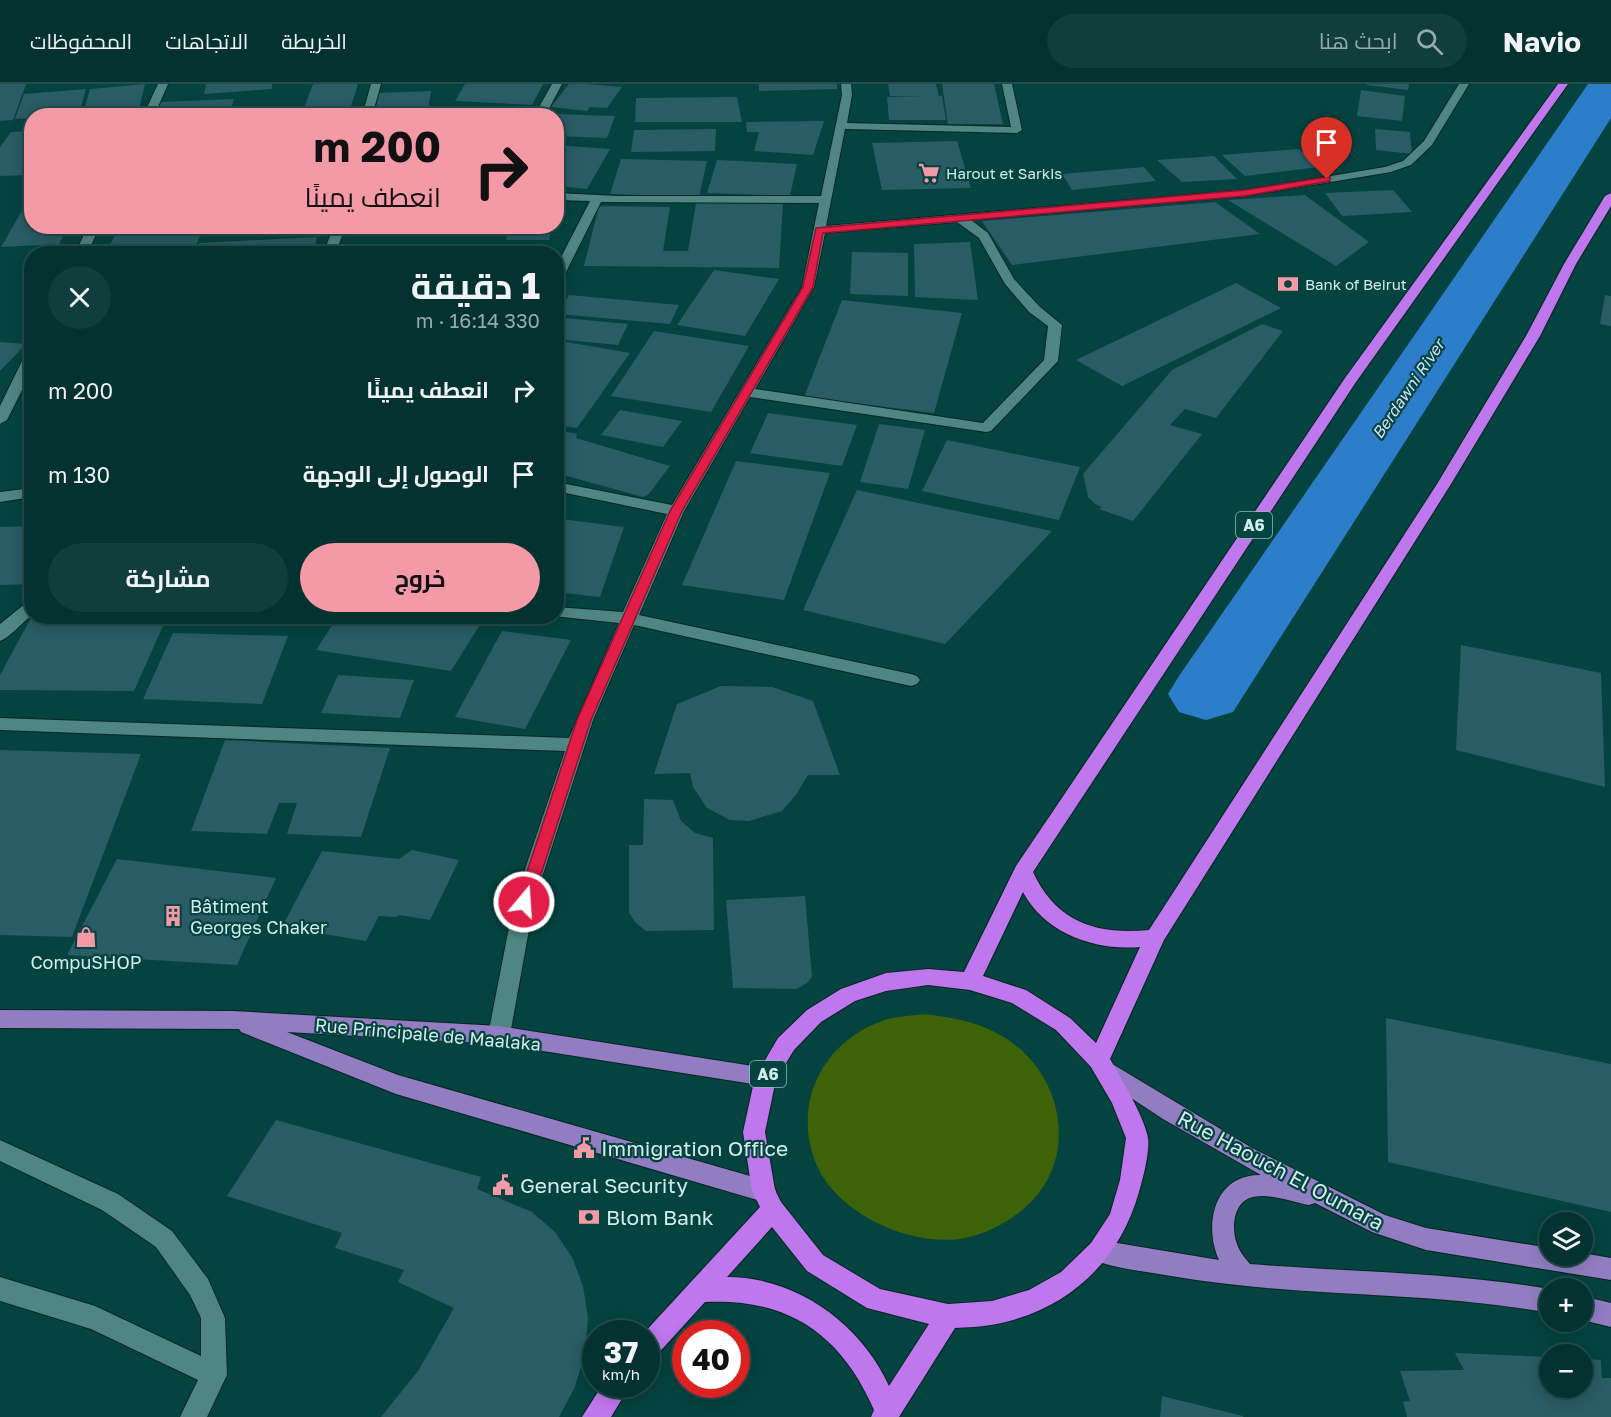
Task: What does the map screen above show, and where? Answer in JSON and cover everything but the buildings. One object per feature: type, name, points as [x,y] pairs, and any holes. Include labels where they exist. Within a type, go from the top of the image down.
[{"type":"highway","name":"A6","points":[[970,981],[1023,872],[1350,381],[1561,85]]},
{"type":"highway","points":[[1101,1064],[1155,937],[1444,484],[1533,336],[1570,264],[1611,196]]},
{"type":"highway","points":[[1023,872],[1028,887],[1037,901],[1066,925],[1110,940],[1155,937]]},
{"type":"highway","name":"A6","points":[[928,977],[970,981],[1019,996],[1064,1024],[1101,1064],[1121,1099],[1137,1138],[1131,1180],[1120,1218],[1099,1251],[1070,1280],[1034,1300],[992,1313],[948,1316],[876,1300],[815,1263],[769,1200],[754,1132],[766,1077],[786,1044],[814,1016],[848,995],[886,982],[928,977]]},
{"type":"highway","points":[[660,1332],[698,1290],[769,1200]]},
{"type":"highway","points":[[698,1290],[738,1289],[777,1296],[813,1314],[845,1340],[870,1373],[886,1414]]},
{"type":"highway","points":[[886,1414],[948,1316]]},
{"type":"highway","points":[[595,1417],[609,1398]]},
{"type":"main road","name":"Rue Principale de Maalaka","points":[[0,1019],[232,1020],[499,1035],[766,1077]]},
{"type":"main road","name":"Rue Principale de Maalaka","points":[[232,1020],[396,1084],[769,1200]]},
{"type":"main road","name":"Rue Haouch El Oumara","points":[[1101,1064],[1226,1144],[1380,1224],[1426,1239],[1611,1269]]},
{"type":"main road","points":[[1243,1275],[1227,1251],[1224,1238],[1222,1223],[1224,1209],[1231,1198],[1254,1186],[1323,1196]]},
{"type":"main road","points":[[1099,1251],[1243,1275],[1414,1285],[1539,1299]]},
{"type":"main road","points":[[1593,1311],[1611,1315]]},
{"type":"street","points":[[152,108],[164,84]]},
{"type":"street","points":[[370,108],[376,84]]},
{"type":"street","points":[[544,108],[557,84]]},
{"type":"street","points":[[499,1035],[524,902],[584,720],[676,511],[808,287],[847,95],[846,84]]},
{"type":"street","points":[[841,126],[1017,130],[1007,84]]},
{"type":"street","points":[[819,230],[1245,193],[1388,170],[1407,163],[1428,143],[1464,84]]},
{"type":"street","points":[[564,196],[825,200]]},
{"type":"street","points":[[564,264],[597,198]]},
{"type":"street","points":[[746,392],[986,428],[1051,361],[1055,325],[1034,309],[1009,282],[984,236],[960,218]]},
{"type":"street","points":[[0,420],[24,371]]},
{"type":"street","points":[[564,488],[676,511]]},
{"type":"street","points":[[0,497],[24,493]]},
{"type":"street","points":[[0,635],[10,623],[24,613]]},
{"type":"street","points":[[564,613],[629,618],[911,680]]},
{"type":"street","points":[[0,724],[576,745]]},
{"type":"street","points":[[0,1150],[110,1202],[164,1239],[199,1287],[213,1318],[214,1375],[193,1417]]},
{"type":"street","points":[[0,1289],[94,1318],[214,1375]]},
{"type":"green space","points":[[925,1014],[983,1027],[1002,1036],[1024,1052],[1040,1072],[1052,1095],[1058,1120],[1058,1145],[1052,1169],[1040,1192],[1021,1211],[995,1228],[965,1238],[945,1240],[902,1233],[861,1214],[829,1185],[818,1168],[810,1145],[808,1122],[810,1100],[817,1079],[828,1060],[844,1043],[863,1030],[885,1020]]},
{"type":"waterway","name":"Berdawni River","points":[[1206,694],[1610,84]]},
{"type":"place","name":"Harout et Sarkis","points":[[929,173]]},
{"type":"place","name":"Bank of Beirut","points":[[1288,284]]},
{"type":"place","name":"Bâtiment Georges Chaker","points":[[173,916]]},
{"type":"place","name":"CompuSHOP","points":[[86,937]]},
{"type":"place","name":"Immigration Office","points":[[584,1148]]},
{"type":"place","name":"General Security","points":[[503,1185]]},
{"type":"place","name":"Blom Bank","points":[[589,1217]]},
{"type":"route","points":[[524,902],[584,720],[676,511],[808,287],[819,230],[1245,193],[1327,179]]}]
